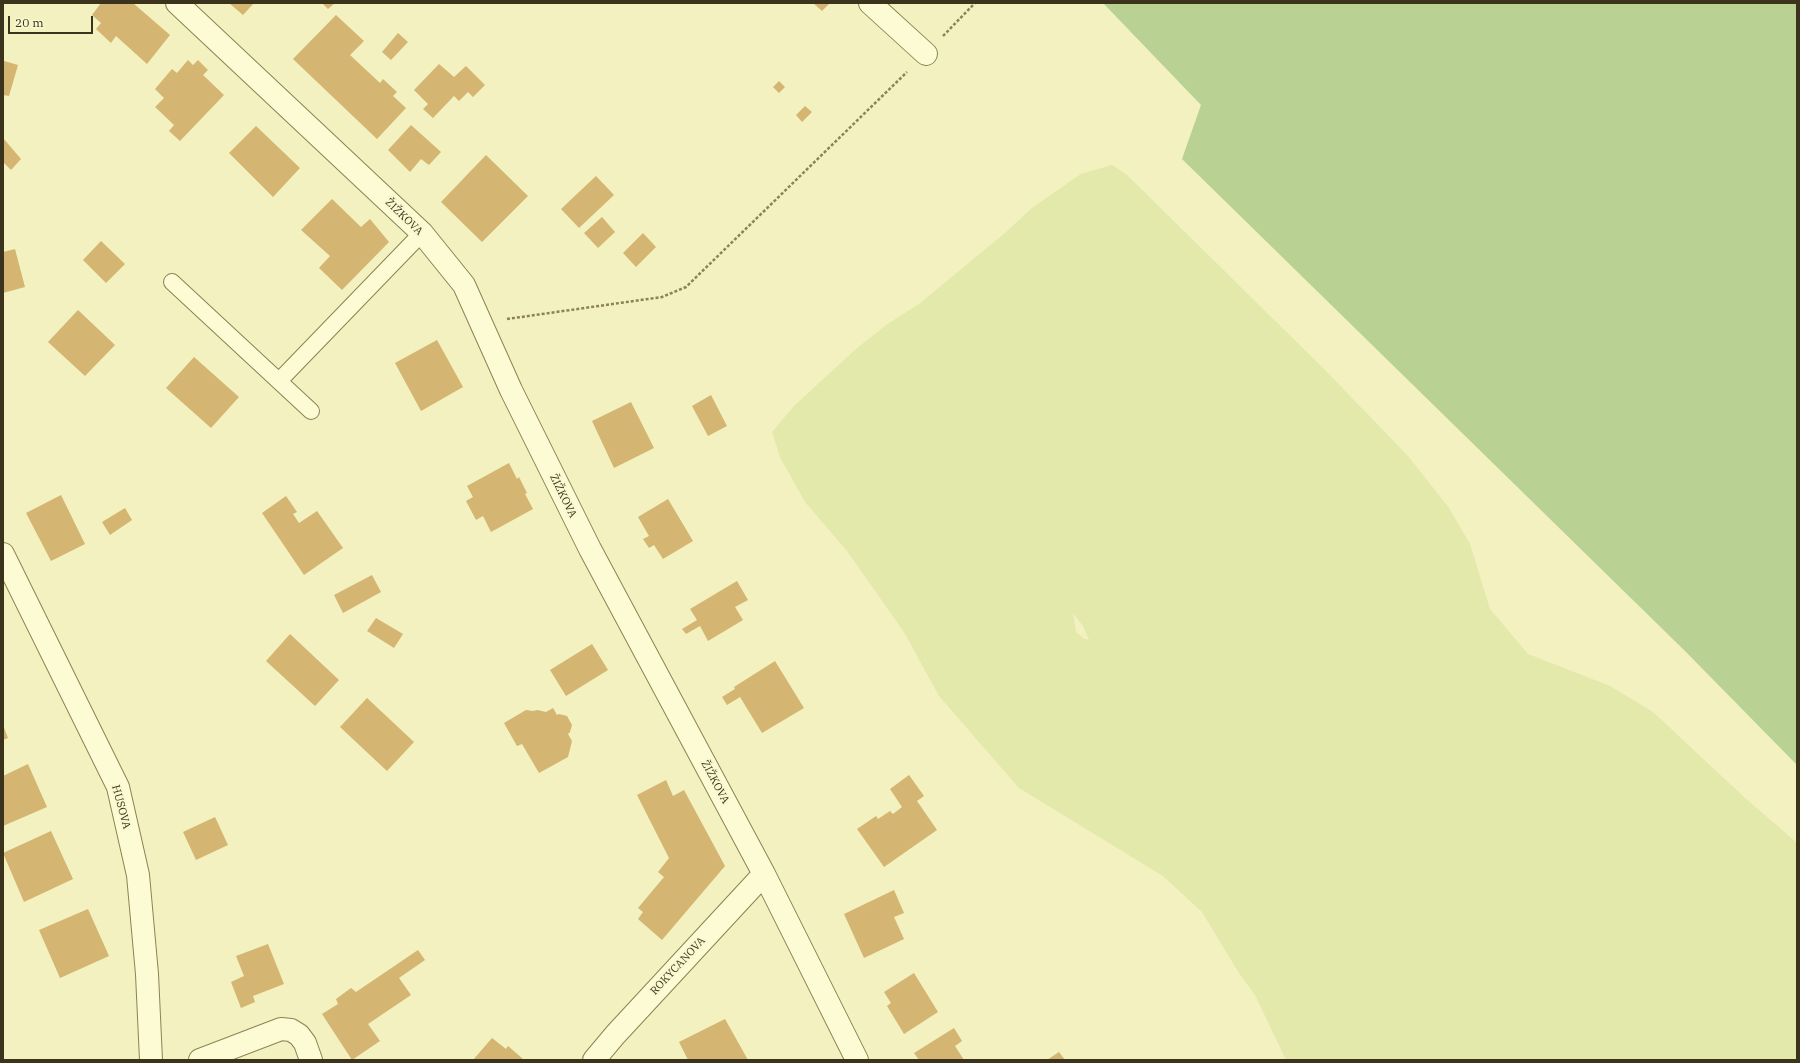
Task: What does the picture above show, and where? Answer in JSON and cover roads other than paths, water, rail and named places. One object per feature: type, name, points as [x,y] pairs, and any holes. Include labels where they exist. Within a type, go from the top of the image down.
[{"type":"street","name":"ŽIŽKOVA","points":[[177,3],[422,233],[464,285],[511,390],[590,549],[764,874],[857,1060]]},
{"type":"street","points":[[870,3],[926,54]]},
{"type":"street","name":"HUSOVA","points":[[3,554],[118,787],[138,875],[147,974],[151,1060]]},
{"type":"street","name":"ROKYCANOVA","points":[[594,1060],[615,1035],[764,874]]},
{"type":"street","points":[[200,1060],[281,1029],[291,1030],[299,1035],[305,1043],[311,1060]]},
{"type":"lane","points":[[279,381],[422,233]]},
{"type":"lane","points":[[172,282],[311,411]]}]
